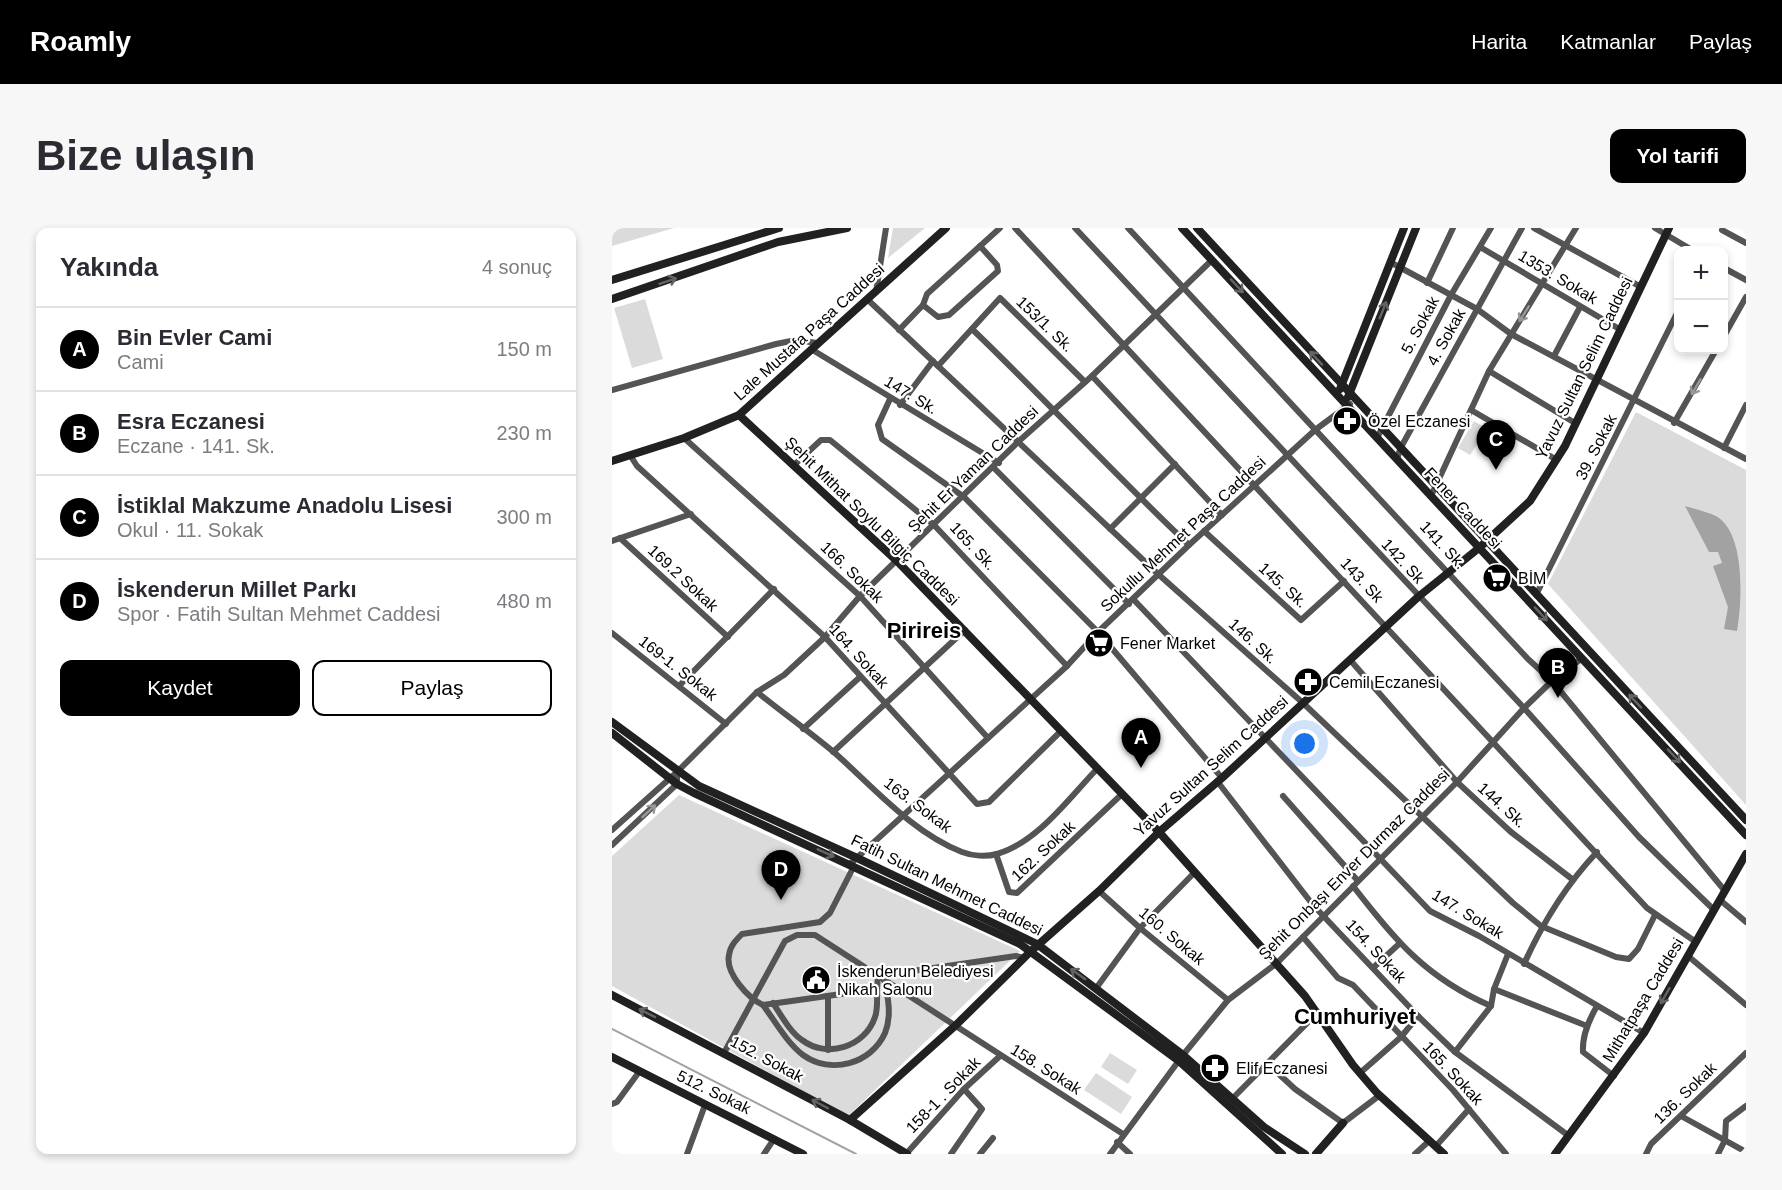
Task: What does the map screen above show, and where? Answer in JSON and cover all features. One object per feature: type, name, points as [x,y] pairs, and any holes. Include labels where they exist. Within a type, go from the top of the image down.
[{"type":"street","points":[[612,280],[778,228]]},
{"type":"street","points":[[612,299],[778,243],[847,228]]},
{"type":"street","points":[[876,292],[886,228]]},
{"type":"street","name":"Lale Mustafa Paşa Caddesi","points":[[612,461],[684,438],[739,415],[946,228]]},
{"type":"street","points":[[899,330],[923,305],[927,294],[1000,228]]},
{"type":"street","name":"143. Sk","points":[[1015,228],[1491,742],[1598,852],[1655,915],[1696,942]]},
{"type":"street","name":"142. Sk","points":[[1075,228],[1285,456],[1524,708],[1639,837],[1713,909]]},
{"type":"street","name":"141. Sk.","points":[[1128,228],[1450,572],[1528,659],[1552,681],[1725,891]]},
{"type":"street","name":"Fener Caddesi","points":[[1182,228],[1338,396],[1349,401],[1400,448],[1582,658],[1746,835]]},
{"type":"street","name":"Fener Caddesi","points":[[1197,228],[1341,385],[1349,401],[1397,460],[1431,496],[1536,596],[1746,820]]},
{"type":"street","points":[[1338,396],[1404,228]]},
{"type":"street","points":[[1349,401],[1416,228]]},
{"type":"street","points":[[1427,283],[1453,228]]},
{"type":"street","name":"5. Sokak","points":[[1377,438],[1451,295],[1491,228]]},
{"type":"street","name":"4. Sokak","points":[[1397,460],[1400,448],[1522,228]]},
{"type":"street","points":[[1534,228],[1641,287]]},
{"type":"street","points":[[1431,496],[1489,371],[1576,228]]},
{"type":"street","points":[[1655,228],[1668,231],[1687,246]]},
{"type":"street","points":[[1722,230],[1746,243]]},
{"type":"street","name":"Yavuz Sultan Selim Caddesi","points":[[850,1120],[956,1025],[1037,944],[1099,891],[1159,832],[1351,661],[1418,597],[1483,545],[1530,501],[1557,460],[1668,231]]},
{"type":"street","points":[[923,305],[938,317],[950,315],[998,271],[997,265],[980,246]]},
{"type":"street","name":"1353. Sokak","points":[[1480,247],[1621,330]]},
{"type":"street","name":"Şehit Er Yaman Caddesi","points":[[613,826],[673,775],[757,692],[784,675],[825,637],[861,596],[1019,441],[1092,376],[1212,260]]},
{"type":"street","points":[[1390,262],[1477,309],[1511,334],[1635,399],[1674,423],[1746,459]]},
{"type":"street","points":[[1728,270],[1746,280]]},
{"type":"street","points":[[1728,329],[1746,297]]},
{"type":"street","name":"153/1. Sk.","points":[[900,405],[1000,298],[1085,382]]},
{"type":"street","name":"146. Sk.","points":[[867,299],[1158,574],[1303,703],[1513,903],[1541,926],[1629,959],[1638,949],[1655,915]]},
{"type":"street","points":[[1554,356],[1580,307]]},
{"type":"street","name":"39. Sokak","points":[[1536,596],[1674,319]]},
{"type":"street","points":[[972,329],[1055,409],[1188,545]]},
{"type":"street","points":[[612,390],[776,344],[796,340],[814,346]]},
{"type":"street","name":"147. Sk.","points":[[814,346],[890,399],[999,463]]},
{"type":"street","points":[[1674,423],[1714,354]]},
{"type":"street","points":[[1489,371],[1575,423]]},
{"type":"street","points":[[1092,376],[1222,515]]},
{"type":"street","points":[[890,399],[878,425],[882,439],[964,497]]},
{"type":"street","name":"Sokullu Mehmet Paşa Caddesi","points":[[853,862],[1067,666],[1098,632],[1188,545],[1349,401]]},
{"type":"street","points":[[1724,448],[1746,405]]},
{"type":"street","points":[[1471,410],[1557,460]]},
{"type":"street","name":"Şehit Mithat Soylu Bilgiç Caddesi","points":[[739,415],[897,561],[1159,832],[1277,963],[1318,1012],[1360,1072],[1380,1095],[1444,1154]]},
{"type":"street","name":"166. Sokak","points":[[684,438],[861,596],[988,738]]},
{"type":"street","name":"165. Sk.","points":[[793,466],[821,440],[830,440],[934,525],[1067,666]]},
{"type":"street","name":"164. Sokak","points":[[630,455],[637,466],[825,637],[973,801],[983,805],[1003,790],[1061,731]]},
{"type":"street","points":[[1110,529],[1142,500],[1175,464]]},
{"type":"street","name":"147. Sokak","points":[[994,468],[1266,738],[1430,910],[1644,1033]]},
{"type":"street","name":"154. Sokak","points":[[964,497],[1098,632],[1219,780],[1324,915],[1418,1016],[1455,1052],[1569,1136]]},
{"type":"street","points":[[612,541],[691,514]]},
{"type":"street","name":"145. Sk.","points":[[1204,531],[1301,620],[1344,581]]},
{"type":"street","name":"169.2 Sokak","points":[[620,538],[728,637]]},
{"type":"street","points":[[679,686],[774,589]]},
{"type":"street","points":[[833,752],[925,670],[965,630]]},
{"type":"street","name":"169-1. Sokak","points":[[612,633],[726,724]]},
{"type":"street","name":"Şehit Onbaşı Enver Durmaz Caddesi","points":[[1110,1154],[1181,1058],[1228,1000],[1277,963],[1457,782],[1524,708],[1552,681],[1582,658]]},
{"type":"street","name":"144. Sk.","points":[[1351,661],[1457,782],[1511,832],[1572,879]]},
{"type":"street","points":[[803,729],[860,677]]},
{"type":"street","name":"163. Sokak","points":[[757,692],[833,752],[904,814],[962,852],[980,856],[996,854],[1030,836],[1097,769]]},
{"type":"street","name":"Fatih Sultan Mehmet Caddesi","points":[[612,722],[673,775],[677,784],[1037,944],[1097,987],[1264,1127],[1305,1154]]},
{"type":"street","name":"Fatih Sultan Mehmet Caddesi","points":[[612,733],[673,775],[1012,940],[1027,955],[1092,994],[1181,1058],[1247,1124],[1282,1154]]},
{"type":"street","points":[[612,845],[677,784]]},
{"type":"street","name":"162. Sokak","points":[[996,854],[1005,886],[1009,892],[1017,893],[1122,794]]},
{"type":"street","points":[[1283,796],[1358,881]]},
{"type":"street","points":[[613,826],[625,833]]},
{"type":"street","points":[[1524,964],[1541,926],[1572,879],[1598,852]]},
{"type":"street","name":"Mithatpaşa Caddesi","points":[[1555,1154],[1644,1033],[1746,854]]},
{"type":"street","points":[[853,862],[830,913],[820,922],[742,934],[733,943],[728,957],[731,972],[753,1000],[763,1005],[802,1054],[816,1062],[844,1065],[874,1050],[885,1034],[889,1006],[881,977]]},
{"type":"street","points":[[1097,987],[1140,928],[1195,872]]},
{"type":"street","points":[[1353,886],[1399,944],[1438,978],[1491,1006]]},
{"type":"street","name":"160. Sokak","points":[[1099,891],[1140,928],[1228,1000]]},
{"type":"street","points":[[1720,900],[1746,922]]},
{"type":"street","name":"158. Sokak","points":[[724,1053],[785,941],[797,934],[815,935],[1123,1134]]},
{"type":"street","name":"165. Sokak","points":[[1303,937],[1338,978],[1353,985],[1401,1036],[1469,1109],[1506,1154]]},
{"type":"street","points":[[1374,967],[1399,944]]},
{"type":"street","points":[[1455,1052],[1491,1006],[1494,988],[1508,954]]},
{"type":"street","points":[[881,977],[1027,955]]},
{"type":"street","points":[[1688,956],[1746,1005]]},
{"type":"street","points":[[773,1004],[802,1040],[828,1050],[852,1045],[865,1034],[875,1017],[877,989],[881,977]]},
{"type":"street","points":[[1494,988],[1587,1026]]},
{"type":"street","points":[[763,1005],[877,989]]},
{"type":"street","name":"152. Sokak","points":[[612,994],[850,1120],[906,1154]]},
{"type":"street","points":[[828,996],[828,1050]]},
{"type":"street","points":[[1597,1006],[1587,1026],[1583,1052],[1614,1076]]},
{"type":"street","points":[[1232,1099],[1318,1012]]},
{"type":"street","points":[[1360,1072],[1401,1036],[1418,1016]]},
{"type":"street","name":"158-1 . Sokak","points":[[906,1154],[964,1089],[1000,1056]]},
{"type":"street","name":"512. Sokak","points":[[612,1057],[803,1154]]},
{"type":"street","name":"136. Sokak","points":[[1646,1154],[1651,1144],[1744,1058]]},
{"type":"street","points":[[1267,1063],[1295,1089],[1343,1123]]},
{"type":"street","points":[[612,1104],[617,1102],[639,1072]]},
{"type":"street","points":[[951,1154],[982,1109],[964,1089]]},
{"type":"street","points":[[1316,1154],[1343,1123],[1380,1095]]},
{"type":"street","points":[[687,1154],[705,1105]]},
{"type":"street","points":[[1718,1154],[1725,1140],[1726,1121],[1746,1106]]},
{"type":"street","points":[[1415,1154],[1433,1144],[1469,1109]]},
{"type":"street","points":[[1681,1116],[1746,1152]]},
{"type":"street","points":[[1247,1124],[1264,1127]]},
{"type":"street","points":[[980,1154],[993,1138]]},
{"type":"street","points":[[764,1154],[774,1139]]},
{"type":"street","points":[[1117,1142],[1130,1154]]},
{"type":"shaded area","points":[[612,228],[674,228],[612,246]]},
{"type":"shaded area","points":[[893,228],[925,228],[888,258]]},
{"type":"shaded area","points":[[645,299],[663,359],[632,368],[614,308]]},
{"type":"shaded area","points":[[1636,412],[1746,470],[1746,805],[1548,584]]},
{"type":"shaded area","points":[[1474,421],[1487,429],[1470,455],[1458,448]]},
{"type":"shaded area","points":[[1685,506],[1716,516],[1726,525],[1733,537],[1740,569],[1737,631],[1724,629],[1728,607],[1713,566],[1722,563],[1718,552],[1709,552]]},
{"type":"shaded area","points":[[679,795],[1020,951],[848,1116],[612,986],[612,856]]},
{"type":"shaded area","points":[[1110,1053],[1137,1070],[1128,1084],[1101,1067]]},
{"type":"shaded area","points":[[1096,1073],[1132,1097],[1121,1114],[1084,1090]]},
{"type":"waterway","points":[[612,1029],[856,1154]]},
{"type":"place","name":"Özel Eczanesi","points":[[1347,421]]},
{"type":"place","name":"İstiklal Makzume Anadolu Lisesi","points":[[1496,470]]},
{"type":"place","name":"BİM","points":[[1497,578]]},
{"type":"place","name":"Fener Market","points":[[1099,643]]},
{"type":"place","name":"Cemil Eczanesi","points":[[1308,682]]},
{"type":"place","name":"Esra Eczanesi","points":[[1558,698]]},
{"type":"place","name":"Bin Evler Cami","points":[[1141,768]]},
{"type":"place","name":"İskenderun Millet Parkı","points":[[781,900]]},
{"type":"place","name":"İskenderun Belediyesi Nikah Salonu","points":[[816,980]]},
{"type":"place","name":"Elif Eczanesi","points":[[1215,1068]]},
{"type":"district","name":"Pirireis","points":[[924,630]]},
{"type":"district","name":"Cumhuriyet","points":[[1355,1016]]}]
